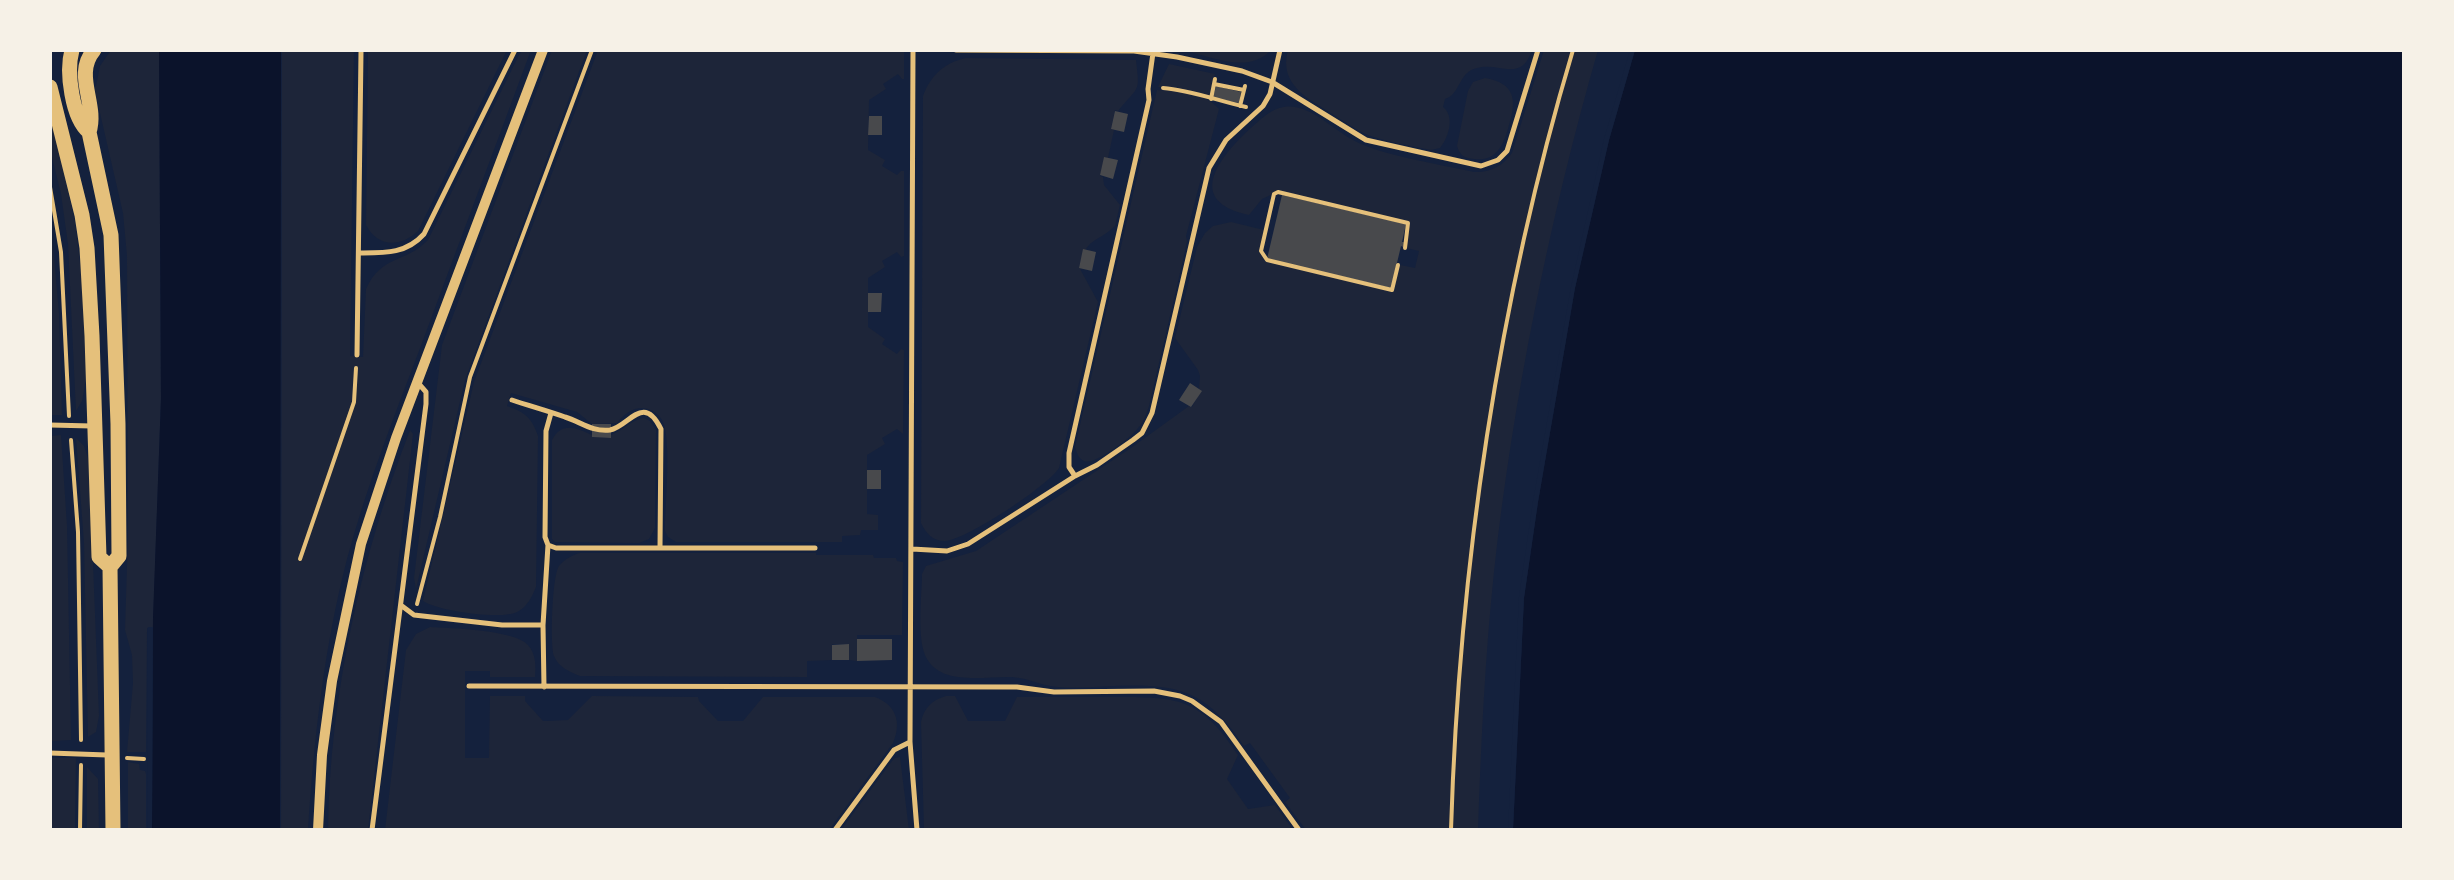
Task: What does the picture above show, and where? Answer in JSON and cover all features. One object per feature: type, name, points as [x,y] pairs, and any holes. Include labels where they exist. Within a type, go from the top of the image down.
[{"type":"main road","points":[[72,50],[70,76],[80,124],[89,132]]},
{"type":"main road","points":[[94,50],[84,70],[93,120],[89,132],[111,235],[118,424],[119,556],[110,567],[113,830]]},
{"type":"main road","points":[[50,87],[87,248],[99,557],[110,567]]},
{"type":"street","points":[[318,830],[325,724],[334,669],[349,593],[378,490],[543,50]]},
{"type":"lane","points":[[359,252],[401,250],[424,234],[515,50]]},
{"type":"lane","points":[[914,50],[910,742],[917,830]]},
{"type":"lane","points":[[956,50],[1153,53],[1218,66],[1272,82],[1366,140],[1481,166],[1498,160],[1506,151],[1538,50]]},
{"type":"lane","points":[[912,549],[933,552],[960,548],[1097,466],[1134,440],[1148,423],[1210,168],[1226,140],[1259,110],[1270,94],[1280,50]]},
{"type":"lane","points":[[357,355],[361,52]]},
{"type":"lane","points":[[1075,476],[1068,454],[1149,100],[1153,53]]},
{"type":"lane","points":[[372,830],[426,404],[426,392],[418,383]]},
{"type":"lane","points":[[512,400],[572,419],[592,430],[611,430],[640,413],[656,420],[661,434],[660,548]]},
{"type":"lane","points":[[544,686],[546,431],[552,412]]},
{"type":"lane","points":[[50,425],[95,426]]},
{"type":"lane","points":[[548,545],[816,548]]},
{"type":"lane","points":[[402,606],[414,615],[502,625],[544,625]]},
{"type":"lane","points":[[469,686],[1154,691],[1202,706],[1221,722],[1299,830]]},
{"type":"lane","points":[[835,830],[894,750],[910,742]]},
{"type":"lane","points":[[50,752],[112,755]]},
{"type":"path","points":[[414,615],[470,377],[592,50]]},
{"type":"path","points":[[1451,830],[1456,710],[1480,474],[1525,243],[1574,50]]},
{"type":"path","points":[[1211,99],[1218,66]]},
{"type":"path","points":[[1240,106],[1248,73]]},
{"type":"path","points":[[1214,84],[1244,90]]},
{"type":"path","points":[[1148,89],[1180,89],[1259,110]]},
{"type":"path","points":[[50,186],[61,252],[78,550],[80,830]]},
{"type":"path","points":[[1398,265],[1392,290],[1266,260],[1261,251],[1274,194],[1408,223],[1405,248]]},
{"type":"path","points":[[300,559],[354,402],[357,355]]},
{"type":"shaded area","points":[[111,50],[159,50],[161,398],[153,627],[147,628],[146,752],[127,752],[133,683],[132,655],[125,630],[127,256],[123,213],[94,87],[100,66]]},
{"type":"shaded area","points":[[159,50],[281,50],[280,830],[152,830],[153,618],[161,398]]},
{"type":"shaded area","points":[[282,50],[354,50],[350,356],[363,357],[366,289],[372,278],[387,264],[428,240],[519,55],[523,50],[531,50],[355,531],[326,660],[308,830],[281,830]]},
{"type":"shaded area","points":[[368,50],[507,50],[418,231],[390,243],[377,238],[366,225]]},
{"type":"shaded area","points":[[552,50],[587,50],[465,380],[416,589],[414,578],[442,345]]},
{"type":"shaded area","points":[[598,50],[904,50],[904,79],[898,74],[883,84],[886,89],[869,100],[868,150],[885,160],[882,166],[897,175],[904,171],[904,256],[897,252],[882,261],[885,267],[868,278],[868,327],[897,354],[904,350],[903,434],[897,429],[882,438],[885,444],[867,455],[867,514],[878,515],[878,530],[842,536],[842,542],[676,542],[665,531],[667,441],[658,415],[638,408],[617,423],[592,424],[577,412],[511,393],[507,406],[527,417],[538,436],[536,587],[524,607],[509,614],[484,615],[442,608],[423,601],[474,382]]},
{"type":"shaded area","points":[[1182,50],[1271,50],[1241,63]]},
{"type":"shaded area","points":[[1288,50],[1532,50],[1516,69],[1486,67],[1466,74],[1454,93],[1445,99],[1443,107],[1450,121],[1448,133],[1440,148],[1431,150],[1368,135],[1315,103],[1298,90],[1287,73]]},
{"type":"shaded area","points":[[1544,50],[1598,50],[1549,243],[1502,506],[1491,604],[1478,830],[1306,830],[1285,802],[1290,798],[1250,743],[1244,746],[1227,723],[1189,694],[1158,687],[1074,688],[1012,677],[965,678],[934,667],[924,651],[921,630],[922,574],[926,566],[976,551],[1192,407],[1201,391],[1200,376],[1175,338],[1197,247],[1213,226],[1231,222],[1264,230],[1259,252],[1266,262],[1393,291],[1400,265],[1415,268],[1419,251],[1406,248],[1409,222],[1279,191],[1262,199],[1249,215],[1229,208],[1217,199],[1214,177],[1240,139],[1271,112],[1293,107],[1312,113],[1353,140],[1380,151],[1474,172],[1491,170],[1512,153]]},
{"type":"shaded area","points":[[1635,50],[2404,50],[2404,830],[1513,830],[1524,598],[1538,502],[1575,288],[1609,140]]},
{"type":"shaded area","points":[[966,58],[1136,60],[1138,84],[1115,110],[1108,158],[1104,158],[1100,176],[1120,205],[1115,226],[1089,245],[1079,267],[1098,302],[1059,468],[1006,511],[945,541],[930,536],[921,523],[923,96],[939,71]]},
{"type":"shaded area","points":[[1169,64],[1215,74],[1209,97],[1180,88],[1158,87]]},
{"type":"shaded area","points":[[1485,78],[1508,88],[1513,100],[1511,116],[1505,139],[1494,155],[1470,159],[1457,146],[1468,91],[1473,82]]},
{"type":"shaded area","points":[[1157,90],[1199,96],[1219,109],[1146,415],[1121,444],[1096,459],[1084,461],[1075,447]]},
{"type":"shaded area","points":[[50,112],[75,222],[82,280],[86,379],[76,411],[68,244],[50,149]]},
{"type":"shaded area","points":[[50,212],[59,313],[62,415],[50,415]]},
{"type":"shaded area","points":[[644,418],[656,430],[655,528],[649,539],[639,543],[555,542],[552,440],[556,434],[570,428],[592,437],[610,438]]},
{"type":"shaded area","points":[[410,430],[413,434],[368,830],[328,830],[335,728],[351,626],[377,527]]},
{"type":"shaded area","points":[[61,435],[67,526],[71,740],[50,741],[50,436]]},
{"type":"shaded area","points":[[76,438],[84,446],[89,461],[99,716],[96,732],[88,737],[84,543]]},
{"type":"shaded area","points":[[580,553],[816,553],[896,558],[903,562],[902,635],[857,635],[857,661],[849,660],[849,644],[832,644],[832,660],[807,661],[807,677],[580,676],[556,660],[552,625],[559,566]]},
{"type":"shaded area","points":[[430,627],[510,636],[528,645],[534,656],[535,677],[490,677],[490,671],[465,671],[465,758],[489,758],[490,696],[525,696],[543,721],[568,720],[592,696],[698,697],[718,721],[743,721],[763,697],[875,697],[895,715],[896,735],[829,830],[385,830],[406,650],[416,634]]},
{"type":"shaded area","points":[[955,696],[968,721],[1005,721],[1017,697],[1154,698],[1185,704],[1212,721],[1238,755],[1227,779],[1248,809],[1275,805],[1293,830],[924,830],[921,722],[929,705]]},
{"type":"shaded area","points":[[900,757],[909,830],[841,830],[892,761]]},
{"type":"shaded area","points":[[50,758],[76,758],[75,830],[50,830]]},
{"type":"shaded area","points":[[128,762],[139,764],[146,774],[146,830],[128,830]]},
{"type":"shaded area","points":[[87,767],[98,779],[99,830],[87,830]]},
{"type":"pier","points":[[1630,50],[1635,50],[1609,140],[1575,288],[1538,502],[1524,598],[1513,830],[1508,830],[1519,597],[1533,501],[1571,287],[1604,139]]},
{"type":"pier","points":[[148,627],[153,627],[152,830],[147,830]]},
{"type":"building","points":[[1216,86],[1241,92],[1239,103],[1213,98]]},
{"type":"building","points":[[1115,111],[1128,114],[1124,132],[1111,129]]},
{"type":"building","points":[[869,116],[882,116],[882,135],[868,135]]},
{"type":"building","points":[[1104,157],[1118,160],[1113,179],[1100,175]]},
{"type":"building","points":[[1282,195],[1406,224],[1405,242],[1391,288],[1267,259]]},
{"type":"building","points":[[1083,249],[1096,252],[1092,271],[1079,268]]},
{"type":"building","points":[[868,293],[882,293],[881,312],[868,312]]},
{"type":"building","points":[[1190,383],[1202,391],[1191,407],[1179,400]]},
{"type":"building","points":[[592,424],[611,424],[611,438],[592,437]]},
{"type":"building","points":[[867,470],[881,470],[881,489],[867,489]]},
{"type":"building","points":[[857,639],[892,639],[892,660],[857,661]]},
{"type":"building","points":[[849,644],[849,660],[832,660],[832,645]]}]
